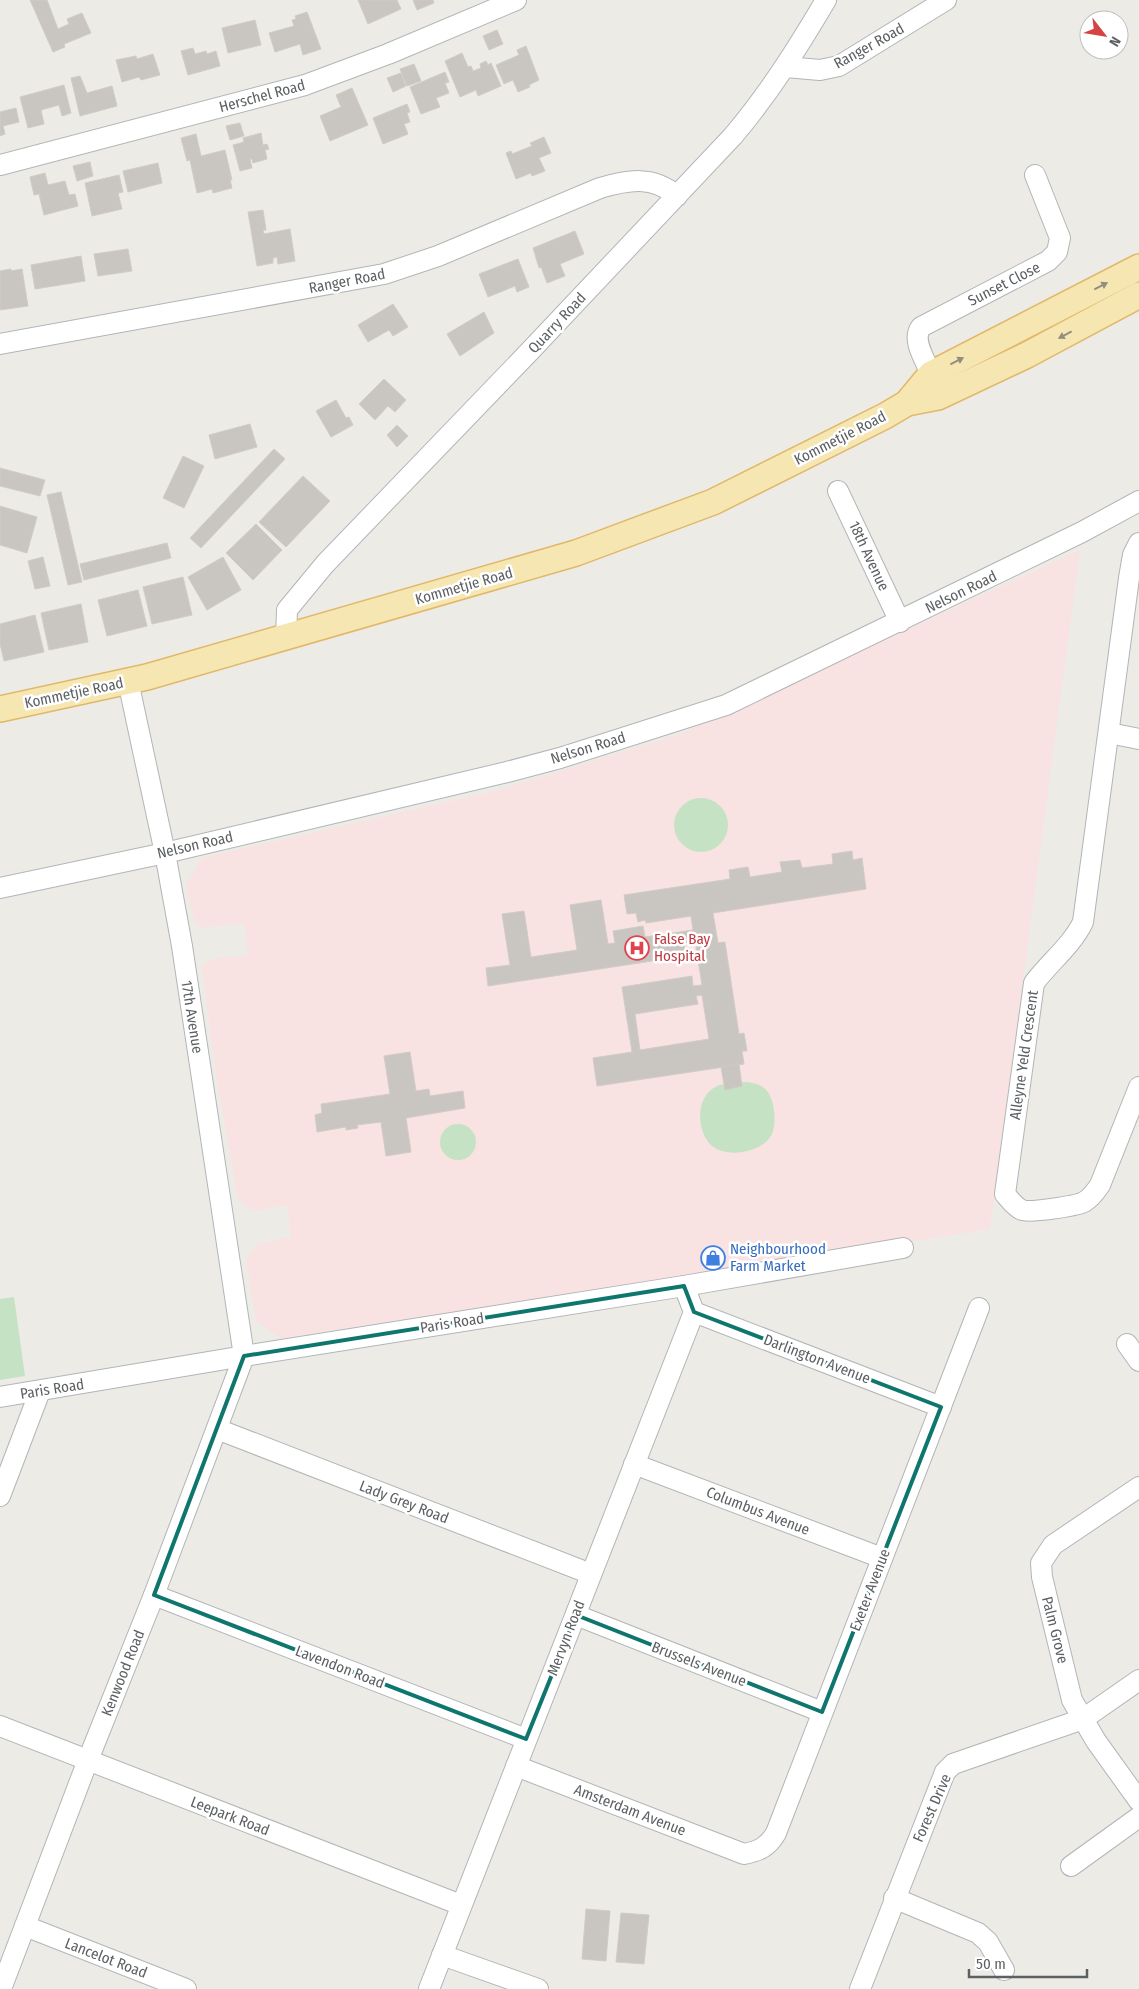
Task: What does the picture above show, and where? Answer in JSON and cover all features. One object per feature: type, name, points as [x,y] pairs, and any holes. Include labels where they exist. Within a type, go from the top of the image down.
[{"type":"main road","name":"Kommetjie Road","points":[[907,403],[931,374],[1139,267]]},
{"type":"main road","name":"Kommetjie Road","points":[[0,710],[128,681],[286,638],[576,553],[713,502],[832,443],[907,403],[938,398],[1027,355],[1139,295]]},
{"type":"street","name":"Herschel Road","points":[[0,165],[305,85],[388,54],[516,0]]},
{"type":"street","name":"Quarry Road","points":[[286,638],[287,610],[325,564],[677,196],[745,122],[786,68],[826,0]]},
{"type":"street","name":"Ranger Road","points":[[786,68],[820,70],[839,66],[946,0]]},
{"type":"street","name":"Sunset Close","points":[[931,374],[917,339],[918,331],[921,327],[1048,261],[1057,252],[1060,238],[1035,175]]},
{"type":"street","name":"Ranger Road","points":[[0,344],[384,274],[405,268],[461,246],[600,188],[621,182],[659,184],[677,196]]},
{"type":"street","name":"18th Avenue","points":[[838,491],[900,622]]},
{"type":"street","name":"Nelson Road","points":[[0,888],[165,853],[523,768],[713,710],[900,622],[1082,532],[1139,501]]},
{"type":"street","name":"Alleyne Yeld Crescent","points":[[1139,543],[1133,555],[1129,578],[1084,922],[1078,933],[1047,965],[1034,983],[1005,1194],[1015,1206],[1024,1211],[1068,1206],[1084,1202],[1093,1195],[1100,1185],[1139,1087]]},
{"type":"street","name":"17th Avenue","points":[[128,681],[165,853],[182,946],[244,1356]]},
{"type":"street","points":[[1109,733],[1139,739]]},
{"type":"street","name":"Paris Road","points":[[0,1397],[684,1286],[903,1248]]},
{"type":"street","points":[[684,1286],[694,1312]]},
{"type":"street","name":"Exeter Avenue","points":[[744,1854],[761,1850],[768,1845],[776,1833],[979,1308]]},
{"type":"street","name":"Darlington Avenue","points":[[694,1312],[941,1407]]},
{"type":"street","name":"Mervyn Road","points":[[429,1989],[694,1312]]},
{"type":"street","points":[[1127,1344],[1139,1361]]},
{"type":"street","name":"Kenwood Road","points":[[1,1989],[88,1760],[154,1595],[244,1356]]},
{"type":"street","points":[[0,1496],[40,1391]]},
{"type":"street","name":"Lady Grey Road","points":[[217,1430],[591,1574]]},
{"type":"street","name":"Columbus Avenue","points":[[634,1464],[882,1558]]},
{"type":"street","name":"Palm Grove","points":[[1139,1487],[1053,1545],[1041,1564],[1042,1576],[1072,1700],[1096,1740],[1139,1801]]},
{"type":"street","name":"Lavendon Road","points":[[154,1595],[526,1739]]},
{"type":"street","name":"Brussels Avenue","points":[[576,1616],[822,1712]]},
{"type":"street","name":"Forest Drive","points":[[860,1989],[939,1783],[945,1772],[953,1764],[1083,1719],[1139,1680]]},
{"type":"street","name":"Leepark Road","points":[[0,1726],[461,1905]]},
{"type":"street","name":"Amsterdam Avenue","points":[[516,1766],[744,1854]]},
{"type":"street","points":[[1071,1866],[1139,1817]]},
{"type":"street","points":[[894,1898],[978,1933],[988,1942],[1004,1970]]},
{"type":"street","name":"Lancelot Road","points":[[25,1926],[186,1989]]},
{"type":"street","points":[[442,1955],[538,1989]]},
{"type":"highlighted area","points":[[684,1286],[694,1312],[941,1407],[822,1712],[576,1615],[526,1739],[154,1595],[244,1356]]},
{"type":"shaded area","name":"False Bay Hospital","points":[[1080,550],[990,1229],[280,1338],[256,1321],[246,1260],[256,1244],[291,1237],[287,1205],[252,1211],[238,1199],[217,1081],[202,969],[204,964],[213,959],[248,955],[244,923],[203,928],[198,926],[193,918],[186,885],[202,858],[495,791],[680,734]]},
{"type":"green space","points":[[696,798],[706,798],[716,802],[724,810],[728,825],[724,840],[716,848],[706,852],[696,852],[686,848],[678,840],[674,830],[674,820],[678,810],[686,802]]},
{"type":"green space","points":[[747,1082],[761,1086],[768,1092],[774,1108],[773,1132],[766,1142],[750,1150],[731,1153],[715,1148],[705,1136],[700,1121],[700,1112],[705,1097],[717,1086]]},
{"type":"green space","points":[[458,1124],[465,1125],[471,1129],[475,1135],[475,1149],[471,1155],[465,1159],[458,1160],[451,1159],[445,1155],[441,1149],[440,1142],[441,1135],[445,1129],[451,1125]]},
{"type":"green space","points":[[14,1297],[25,1376],[0,1380],[0,1299]]},
{"type":"building","points":[[30,0],[47,0],[58,29],[69,24],[67,19],[82,13],[91,33],[64,44],[65,47],[53,52]]},
{"type":"building","points":[[358,0],[397,0],[401,9],[368,24]]},
{"type":"building","points":[[413,0],[433,0],[434,3],[417,10]]},
{"type":"building","points":[[307,12],[321,49],[303,55],[300,44],[275,52],[269,33],[294,26],[292,20],[296,19],[295,16]]},
{"type":"building","points":[[255,20],[261,45],[228,53],[222,28]]},
{"type":"building","points":[[497,30],[503,44],[489,50],[483,36]]},
{"type":"building","points":[[526,46],[539,80],[529,85],[530,87],[518,92],[513,80],[504,84],[496,65],[519,55],[517,50]]},
{"type":"building","points":[[193,48],[195,54],[206,51],[207,54],[216,51],[220,66],[188,75],[181,51]]},
{"type":"building","points":[[462,53],[468,67],[471,66],[473,71],[481,68],[480,64],[486,61],[488,65],[491,63],[501,86],[478,96],[476,90],[460,97],[445,61]]},
{"type":"building","points":[[153,54],[160,75],[141,80],[139,77],[122,82],[116,60],[136,56],[137,59]]},
{"type":"building","points":[[414,64],[421,81],[407,86],[400,69]]},
{"type":"building","points":[[445,72],[449,82],[445,83],[449,93],[436,98],[440,107],[421,114],[410,87]]},
{"type":"building","points":[[401,73],[406,86],[393,92],[387,78]]},
{"type":"building","points":[[80,76],[87,93],[112,86],[117,106],[80,116],[71,78]]},
{"type":"building","points":[[64,85],[71,113],[62,116],[59,105],[41,110],[44,124],[28,128],[20,97]]},
{"type":"building","points":[[352,88],[368,125],[330,141],[320,116],[341,107],[336,95]]},
{"type":"building","points":[[407,104],[410,112],[407,113],[410,122],[404,124],[408,134],[383,144],[373,118]]},
{"type":"building","points":[[16,108],[19,122],[3,126],[5,134],[0,136],[0,112]]},
{"type":"building","points":[[240,123],[244,136],[230,140],[226,126]]},
{"type":"building","points":[[261,133],[263,145],[267,144],[269,149],[265,150],[267,159],[253,163],[252,159],[250,159],[252,168],[240,171],[233,145],[244,142],[243,138]]},
{"type":"building","points":[[196,134],[201,156],[225,150],[232,188],[213,193],[212,189],[197,193],[190,160],[187,161],[181,138]]},
{"type":"building","points":[[544,137],[551,153],[539,158],[545,171],[532,176],[531,173],[516,179],[506,153],[511,151],[512,154],[532,146],[530,143]]},
{"type":"building","points":[[90,162],[93,176],[77,181],[73,166]]},
{"type":"building","points":[[158,163],[162,183],[128,192],[123,171]]},
{"type":"building","points":[[45,173],[48,185],[65,181],[69,195],[75,194],[78,206],[44,215],[39,194],[34,195],[30,177]]},
{"type":"building","points":[[119,175],[123,192],[118,193],[122,209],[92,216],[85,183]]},
{"type":"building","points":[[263,210],[266,230],[263,230],[264,234],[290,229],[295,261],[278,264],[277,257],[273,258],[273,263],[257,266],[248,212]]},
{"type":"building","points":[[575,231],[584,254],[560,264],[565,276],[547,283],[541,267],[539,268],[533,248]]},
{"type":"building","points":[[128,249],[132,271],[98,276],[94,254]]},
{"type":"building","points":[[81,256],[85,281],[35,289],[31,265]]},
{"type":"building","points":[[518,259],[529,287],[517,292],[515,286],[488,297],[479,274]]},
{"type":"building","points":[[11,269],[11,271],[22,269],[28,306],[0,310],[0,271]]},
{"type":"building","points":[[393,304],[408,327],[393,336],[389,330],[368,342],[358,325]]},
{"type":"building","points":[[484,312],[494,333],[460,356],[447,334]]},
{"type":"building","points":[[384,379],[406,400],[395,412],[388,406],[375,420],[359,404]]},
{"type":"building","points":[[336,400],[346,418],[349,417],[353,425],[331,437],[316,411]]},
{"type":"building","points":[[250,424],[257,447],[215,459],[209,435]]},
{"type":"building","points":[[397,425],[408,436],[397,447],[387,435]]},
{"type":"building","points":[[274,449],[285,459],[201,548],[190,538]]},
{"type":"building","points":[[183,456],[204,466],[184,508],[163,498]]},
{"type":"building","points":[[0,468],[45,480],[40,496],[0,486]]},
{"type":"building","points":[[303,476],[330,501],[286,547],[259,522]]},
{"type":"building","points":[[61,492],[82,582],[68,585],[47,495]]},
{"type":"building","points":[[0,506],[37,517],[27,553],[0,545]]},
{"type":"building","points":[[256,524],[282,550],[253,580],[226,553]]},
{"type":"building","points":[[167,543],[171,558],[84,580],[80,564]]},
{"type":"building","points":[[43,557],[50,586],[35,589],[28,561]]},
{"type":"building","points":[[223,557],[241,590],[207,610],[188,577]]},
{"type":"building","points":[[183,577],[192,615],[152,624],[143,587]]},
{"type":"building","points":[[138,590],[147,626],[107,636],[98,600]]},
{"type":"building","points":[[81,604],[88,642],[49,650],[41,613]]},
{"type":"building","points":[[35,615],[44,652],[4,661],[0,644],[0,624]]},
{"type":"building","name":"False Bay Hospital","points":[[852,851],[853,860],[862,858],[866,889],[713,913],[718,943],[725,942],[739,1034],[744,1033],[747,1051],[742,1051],[744,1064],[597,1086],[593,1058],[632,1052],[622,987],[692,976],[693,986],[702,985],[696,947],[705,946],[704,940],[684,943],[685,956],[488,986],[486,968],[510,965],[502,914],[524,911],[531,957],[577,950],[570,905],[601,900],[608,944],[615,943],[613,931],[643,926],[645,937],[693,930],[691,916],[646,923],[645,920],[638,922],[636,913],[627,914],[624,895],[730,879],[729,870],[748,867],[750,877],[782,872],[780,862],[800,860],[802,868],[833,864],[832,854]],"holes":[[[702,995],[709,1039],[640,1050],[635,1014],[698,1004],[696,996]]]},
{"type":"building","points":[[410,1052],[416,1091],[429,1089],[430,1096],[463,1091],[465,1108],[406,1118],[411,1152],[386,1156],[381,1122],[357,1125],[358,1128],[346,1130],[346,1127],[317,1132],[315,1115],[322,1113],[321,1104],[390,1094],[384,1056]]},
{"type":"building","points":[[739,1064],[742,1086],[725,1090],[721,1067]]},
{"type":"building","points":[[586,1909],[610,1911],[606,1961],[582,1959]]},
{"type":"building","points":[[621,1913],[649,1915],[644,1964],[616,1962]]},
{"type":"place","name":"False Bay Hospital","points":[[637,948]]},
{"type":"place","name":"Neighbourhood Farm Market","points":[[713,1258]]}]
